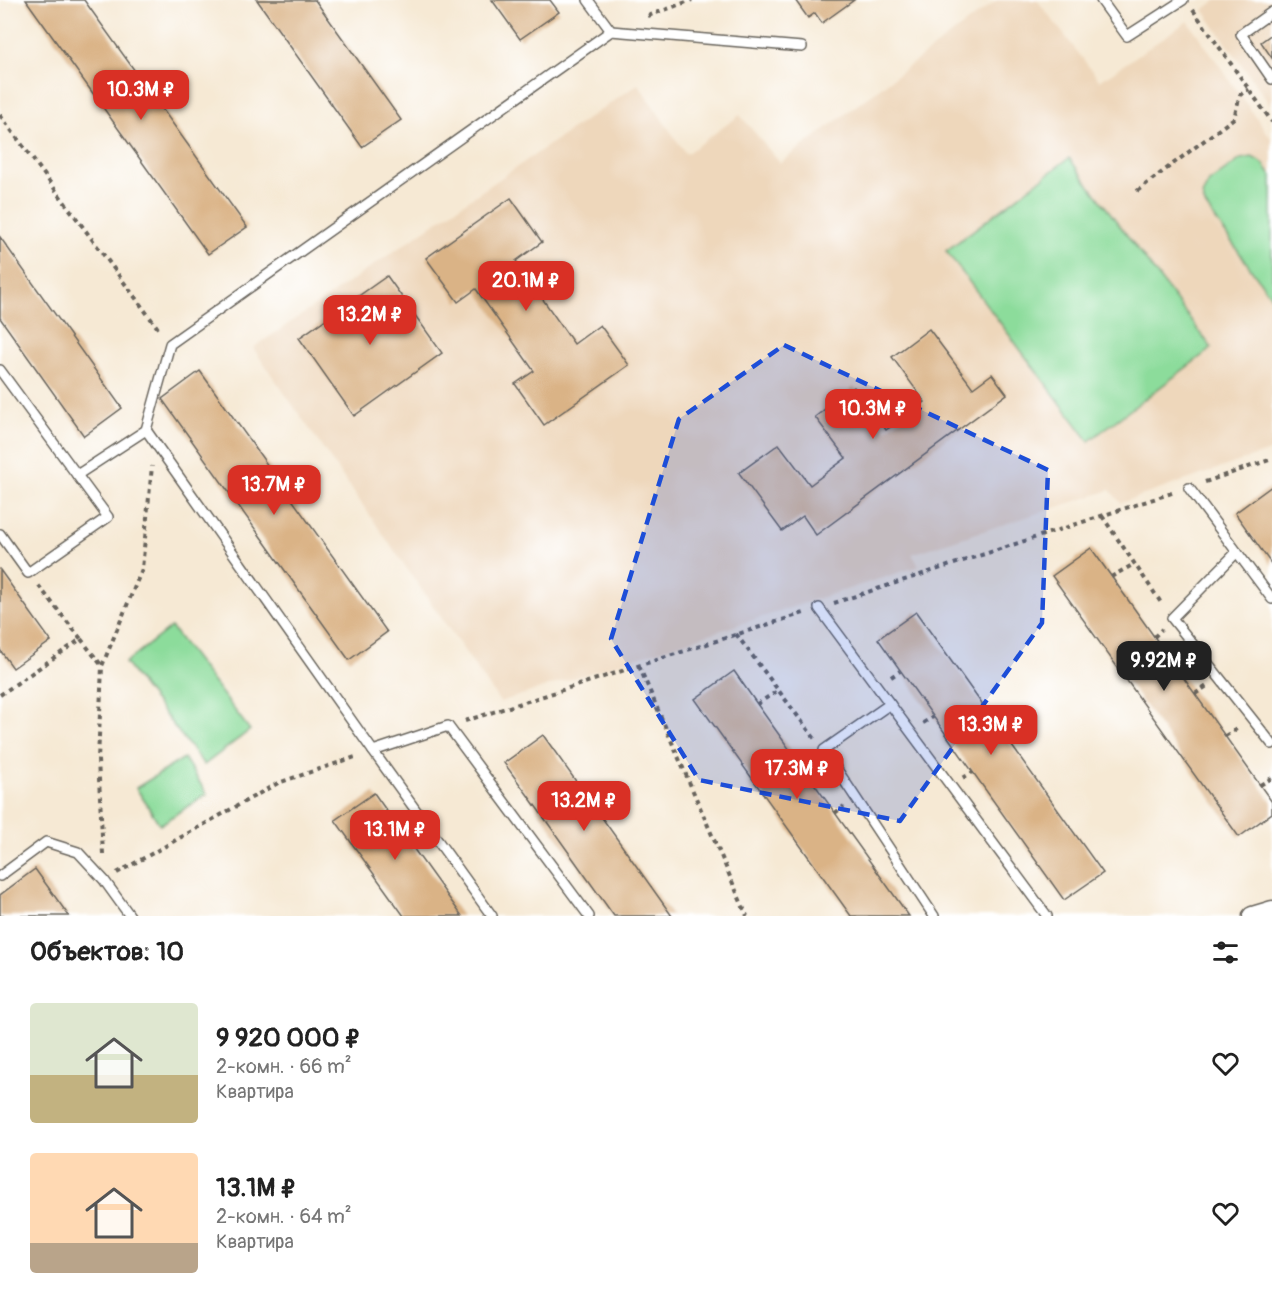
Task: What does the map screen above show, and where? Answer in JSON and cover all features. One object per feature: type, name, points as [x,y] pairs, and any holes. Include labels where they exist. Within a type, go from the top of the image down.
[{"type":"street","points":[[1252,916],[1272,910]]},
{"type":"lane","points":[[588,0],[611,30]]},
{"type":"lane","points":[[1101,0],[1127,36],[1187,3]]},
{"type":"lane","points":[[1272,12],[1240,34],[1272,79]]},
{"type":"lane","points":[[77,476],[146,430],[170,344],[611,30],[802,47]]},
{"type":"lane","points":[[0,370],[108,517],[28,573],[0,534]]},
{"type":"lane","points":[[146,430],[492,916]]},
{"type":"lane","points":[[1189,488],[1272,599]]},
{"type":"lane","points":[[1237,552],[1172,618],[1272,744]]},
{"type":"lane","points":[[819,608],[1047,916]]},
{"type":"lane","points":[[890,704],[824,750],[934,916]]},
{"type":"lane","points":[[373,751],[448,726],[589,916]]},
{"type":"lane","points":[[0,876],[46,842],[78,852],[104,880],[130,916]]},
{"type":"path","points":[[611,30],[692,0]]},
{"type":"path","points":[[1187,3],[1272,122]]},
{"type":"path","points":[[1137,190],[1234,117],[1240,95],[1249,89]]},
{"type":"path","points":[[0,115],[170,344]]},
{"type":"path","points":[[154,441],[142,569],[102,666],[98,760],[104,880],[278,783],[373,751]]},
{"type":"path","points":[[448,726],[819,608],[1272,459]]},
{"type":"path","points":[[1102,516],[1172,618]]},
{"type":"path","points":[[1111,577],[1134,564]]},
{"type":"path","points":[[28,573],[102,666]]},
{"type":"path","points":[[736,634],[824,750]]},
{"type":"path","points":[[0,695],[81,639]]},
{"type":"path","points":[[639,666],[747,916]]},
{"type":"path","points":[[757,704],[779,690]]},
{"type":"path","points":[[1260,785],[1272,778]]},
{"type":"highlighted area","points":[[784,345],[1048,470],[1042,623],[900,821],[699,780],[611,639],[679,419]]},
{"type":"shaded area","points":[[997,0],[1037,0],[1100,81],[1188,21],[1272,140],[1272,450],[1121,503],[1110,490],[912,554],[919,566],[500,702],[253,348],[638,84],[686,154],[740,115],[780,163]]},
{"type":"shaded area","points":[[1217,0],[1272,0],[1272,107],[1203,10]]},
{"type":"green space","points":[[1252,157],[1263,163],[1272,176],[1272,298],[1205,205],[1202,195],[1209,182],[1241,159]]},
{"type":"green space","points":[[1069,158],[1212,348],[1089,441],[946,251]]},
{"type":"green space","points":[[171,627],[250,730],[204,765],[125,663]]},
{"type":"green space","points":[[184,758],[207,794],[160,825],[136,788]]},
{"type":"building","points":[[26,0],[84,0],[247,227],[208,254]]},
{"type":"building","points":[[257,0],[315,0],[401,120],[362,147]]},
{"type":"building","points":[[492,0],[550,0],[559,12],[520,39]]},
{"type":"building","points":[[795,0],[854,0],[822,23],[815,13],[808,18]]},
{"type":"building","points":[[1272,34],[1272,58],[1261,42]]},
{"type":"building","points":[[511,198],[542,242],[516,261],[574,344],[600,325],[629,365],[544,425],[515,384],[534,371],[476,289],[458,302],[426,258]]},
{"type":"building","points":[[0,237],[122,408],[84,436],[0,318]]},
{"type":"building","points":[[387,276],[442,353],[354,416],[299,338]]},
{"type":"building","points":[[929,329],[973,388],[992,374],[1007,394],[816,535],[803,516],[782,531],[739,473],[779,444],[810,485],[846,458],[815,417],[854,387],[886,430],[925,402],[892,357]]},
{"type":"building","points":[[200,371],[387,632],[349,660],[162,399]]},
{"type":"building","points":[[1272,486],[1272,565],[1235,513]]},
{"type":"building","points":[[1091,548],[1272,802],[1272,813],[1239,837],[1052,576]]},
{"type":"building","points":[[0,570],[51,641],[13,668],[0,650]]},
{"type":"building","points":[[916,612],[1103,873],[1064,900],[878,639]]},
{"type":"building","points":[[734,671],[909,916],[851,916],[695,699]]},
{"type":"building","points":[[543,735],[672,916],[614,916],[504,763]]},
{"type":"building","points":[[374,793],[462,916],[404,916],[335,820]]},
{"type":"building","points":[[35,869],[69,916],[0,916],[0,895]]}]
